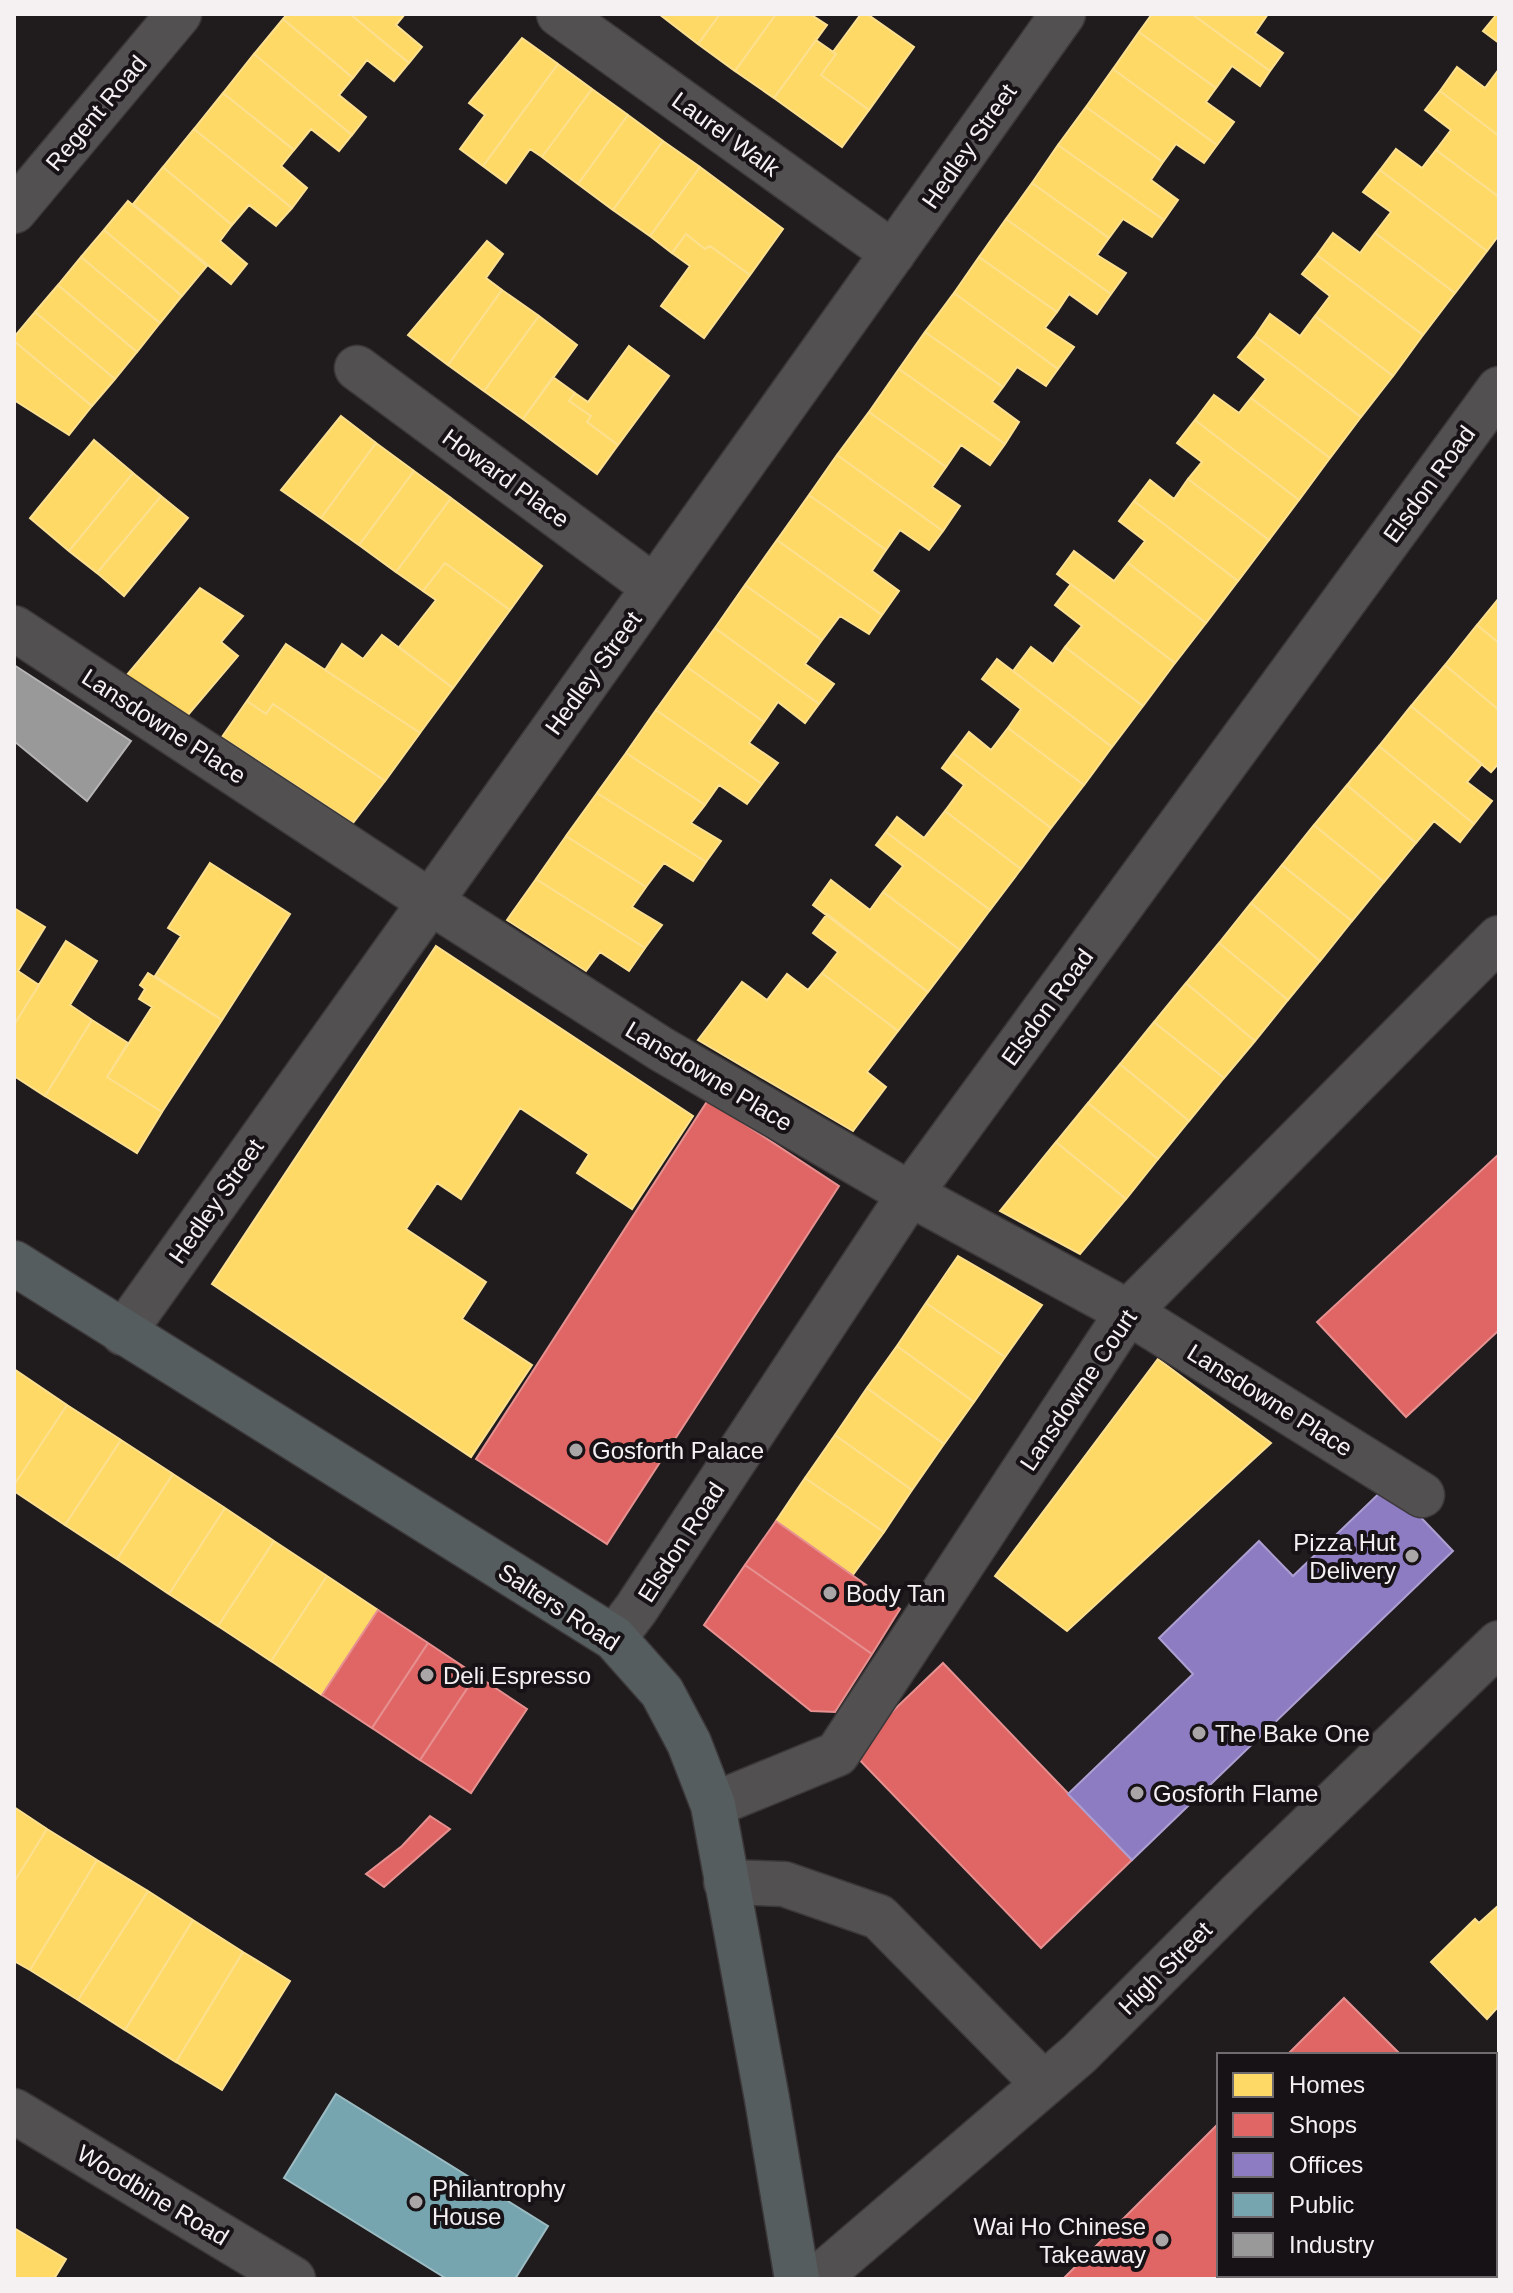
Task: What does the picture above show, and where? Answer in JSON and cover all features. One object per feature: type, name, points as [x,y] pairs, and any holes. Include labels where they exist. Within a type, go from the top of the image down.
[{"type":"main road","name":"Salters Road","points":[[14,1263],[614,1638],[662,1692],[689,1743],[713,1805],[797,2279]]},
{"type":"street","name":"Regent Road","points":[[14,211],[179,14]]},
{"type":"street","name":"Laurel Walk","points":[[559,14],[893,253]]},
{"type":"street","name":"Hedley Street","points":[[123,1333],[1063,14]]},
{"type":"street","name":"Howard Place","points":[[357,368],[654,587]]},
{"type":"street","name":"Elsdon Road","points":[[614,1638],[910,1194],[1499,389]]},
{"type":"street","name":"Lansdowne Place","points":[[14,628],[429,901],[661,1049],[910,1194],[1128,1312],[1422,1495]]},
{"type":"street","name":"Lansdowne Court","points":[[713,1805],[837,1754],[1128,1312],[1499,938]]},
{"type":"street","name":"High Street","points":[[817,2279],[1079,2054],[1238,1895],[1499,1643]]},
{"type":"street","points":[[726,1882],[784,1884],[879,1917],[1044,2084]]},
{"type":"street","name":"Woodbine Road","points":[[14,2111],[293,2279]]},
{"type":"building: Homes","points":[[287,14],[350,14],[409,63],[394,81],[367,60],[353,78],[283,19]]},
{"type":"building: Homes","points":[[350,14],[405,14],[396,25],[422,47],[409,63]]},
{"type":"building: Homes","points":[[659,14],[720,14],[698,44]]},
{"type":"building: Homes","points":[[720,14],[776,14],[735,71],[698,44]]},
{"type":"building: Homes","points":[[776,14],[810,14],[827,25],[774,98],[735,71]]},
{"type":"building: Homes","points":[[861,14],[867,14],[914,47],[869,110],[821,75],[836,54],[833,52]]},
{"type":"building: Homes","points":[[1152,14],[1192,14],[1270,71],[1260,86],[1232,66],[1216,88],[1139,32]]},
{"type":"building: Homes","points":[[1192,14],[1268,14],[1255,33],[1283,53],[1270,71]]},
{"type":"building: Homes","points":[[1499,14],[1499,43],[1483,31]]},
{"type":"building: Homes","points":[[283,19],[353,78],[339,95],[366,117],[352,135],[254,54]]},
{"type":"building: Homes","points":[[1139,32],[1216,88],[1206,102],[1234,122],[1217,145],[1113,69]]},
{"type":"building: Homes","points":[[522,38],[558,64],[483,166],[460,149],[485,115],[469,103]]},
{"type":"building: Homes","points":[[816,40],[836,54],[821,75],[869,110],[842,147],[774,98]]},
{"type":"building: Homes","points":[[254,54],[352,135],[339,151],[311,129],[294,150],[223,93]]},
{"type":"building: Homes","points":[[558,64],[592,89],[542,157],[530,149],[506,183],[483,166]]},
{"type":"building: Homes","points":[[1457,67],[1485,88],[1499,69],[1499,136],[1440,91]]},
{"type":"building: Homes","points":[[1113,69],[1217,145],[1204,163],[1176,144],[1163,162],[1086,107]]},
{"type":"building: Homes","points":[[592,89],[628,115],[578,184],[542,157]]},
{"type":"building: Homes","points":[[1440,91],[1499,136],[1499,197],[1436,150],[1451,130],[1425,110]]},
{"type":"building: Homes","points":[[223,93],[294,150],[281,166],[307,188],[292,208],[194,129]]},
{"type":"building: Homes","points":[[1086,107],[1163,162],[1151,180],[1178,200],[1164,220],[1058,145]]},
{"type":"building: Homes","points":[[628,115],[663,141],[613,210],[578,184]]},
{"type":"building: Homes","points":[[194,129],[292,208],[276,226],[249,205],[232,225],[163,167]]},
{"type":"building: Homes","points":[[663,141],[700,167],[650,236],[613,210]]},
{"type":"building: Homes","points":[[1058,145],[1164,220],[1152,237],[1123,219],[1109,238],[1032,183]]},
{"type":"building: Homes","points":[[1396,149],[1422,168],[1436,150],[1499,197],[1499,235],[1487,251],[1380,170]]},
{"type":"building: Homes","points":[[163,167],[232,225],[220,241],[247,264],[231,284],[133,204]]},
{"type":"building: Homes","points":[[700,167],[783,229],[750,275],[710,246],[705,249],[686,234],[672,253],[650,236]]},
{"type":"building: Homes","points":[[1380,170],[1487,251],[1455,293],[1375,233],[1391,212],[1363,192]]},
{"type":"building: Homes","points":[[1032,183],[1109,238],[1097,255],[1126,273],[1111,294],[1006,219]]},
{"type":"building: Homes","points":[[128,201],[207,266],[182,296],[104,230]]},
{"type":"building: Homes","points":[[1006,219],[1111,294],[1097,314],[1069,294],[1057,312],[979,257]]},
{"type":"building: Homes","points":[[104,230],[182,296],[160,323],[81,257]]},
{"type":"building: Homes","points":[[1333,233],[1360,253],[1375,233],[1455,293],[1423,335],[1317,255]]},
{"type":"building: Homes","points":[[686,234],[705,249],[710,246],[750,275],[704,338],[661,306],[690,266],[672,253]]},
{"type":"building: Homes","points":[[487,241],[503,254],[486,278],[502,290],[448,365],[408,335]]},
{"type":"building: Homes","points":[[1317,255],[1423,335],[1393,376],[1315,316],[1330,296],[1302,274]]},
{"type":"building: Homes","points":[[81,257],[160,323],[137,352],[58,285]]},
{"type":"building: Homes","points":[[979,257],[1057,312],[1045,328],[1074,347],[1058,369],[954,293]]},
{"type":"building: Homes","points":[[58,285],[137,352],[115,379],[35,312]]},
{"type":"building: Homes","points":[[502,290],[539,316],[484,391],[448,365]]},
{"type":"building: Homes","points":[[954,293],[1058,369],[1046,386],[1017,367],[1003,387],[925,332]]},
{"type":"building: Homes","points":[[35,312],[115,379],[92,406],[14,341]]},
{"type":"building: Homes","points":[[1270,314],[1300,336],[1315,316],[1393,376],[1361,417],[1255,336]]},
{"type":"building: Homes","points":[[539,316],[577,345],[523,419],[484,391]]},
{"type":"building: Homes","points":[[925,332],[1003,387],[992,402],[1019,422],[1005,444],[899,369]]},
{"type":"building: Homes","points":[[1255,336],[1361,417],[1330,458],[1251,398],[1266,379],[1238,357]]},
{"type":"building: Homes","points":[[14,341],[92,406],[69,435],[14,400]]},
{"type":"building: Homes","points":[[629,346],[669,376],[618,445],[587,422],[591,416],[569,401],[575,393],[588,402]]},
{"type":"building: Homes","points":[[899,369],[1005,444],[990,465],[961,445],[946,467],[869,412]]},
{"type":"building: Homes","points":[[553,377],[575,393],[569,401],[591,416],[587,422],[618,445],[597,474],[523,419]]},
{"type":"building: Homes","points":[[1214,395],[1239,413],[1251,398],[1330,458],[1299,500],[1195,420]]},
{"type":"building: Homes","points":[[869,412],[946,467],[932,487],[960,506],[943,531],[837,455]]},
{"type":"building: Homes","points":[[341,416],[376,443],[321,518],[281,490]]},
{"type":"building: Homes","points":[[1195,420],[1299,500],[1269,540],[1188,479],[1202,462],[1177,443]]},
{"type":"building: Homes","points":[[94,440],[133,473],[69,551],[30,518]]},
{"type":"building: Homes","points":[[376,443],[414,471],[359,545],[321,518]]},
{"type":"building: Homes","points":[[837,455],[943,531],[929,550],[900,530],[886,550],[809,495]]},
{"type":"building: Homes","points":[[414,471],[451,498],[396,572],[359,545]]},
{"type":"building: Homes","points":[[133,473],[161,496],[97,573],[69,551]]},
{"type":"building: Homes","points":[[1188,479],[1269,540],[1238,581],[1134,501],[1150,480],[1174,499]]},
{"type":"building: Homes","points":[[809,495],[886,550],[872,571],[899,591],[882,615],[777,540]]},
{"type":"building: Homes","points":[[161,496],[188,518],[124,596],[97,573]]},
{"type":"building: Homes","points":[[451,498],[542,566],[510,610],[445,563],[423,591],[396,572]]},
{"type":"building: Homes","points":[[1134,501],[1238,581],[1206,623],[1128,563],[1145,541],[1119,521]]},
{"type":"building: Homes","points":[[777,540],[882,615],[869,634],[840,616],[822,640],[745,585]]},
{"type":"building: Homes","points":[[1074,551],[1114,581],[1128,563],[1206,623],[1175,663],[1057,574]]},
{"type":"building: Homes","points":[[445,563],[510,610],[453,688],[399,647],[436,600],[423,591]]},
{"type":"building: Homes","points":[[1071,584],[1175,663],[1143,706],[1065,647],[1082,626],[1055,605]]},
{"type":"building: Homes","points":[[745,585],[822,640],[805,664],[834,684],[819,704],[715,628]]},
{"type":"building: Homes","points":[[200,588],[243,616],[221,642],[238,656],[188,715],[126,676]]},
{"type":"building: Homes","points":[[1499,598],[1499,643],[1477,625]]},
{"type":"building: Homes","points":[[1477,625],[1499,643],[1499,710],[1445,665]]},
{"type":"building: Homes","points":[[715,628],[819,704],[805,723],[778,702],[764,722],[687,667]]},
{"type":"building: Homes","points":[[382,635],[453,688],[420,733],[325,670],[342,644],[363,659]]},
{"type":"building: Homes","points":[[286,644],[420,733],[385,781],[273,704],[266,714],[247,701]]},
{"type":"building: Homes","points":[[1031,647],[1053,664],[1065,647],[1143,706],[1112,747],[1013,671]]},
{"type":"building: Homes","points":[[997,659],[1112,747],[1084,785],[1008,728],[1021,709],[982,679]]},
{"type":"building: Homes","points":[[1445,665],[1499,710],[1499,763],[1491,772],[1411,706]]},
{"type":"building: Homes","points":[[687,667],[764,722],[749,743],[778,763],[762,784],[656,710]]},
{"type":"building: Homes","points":[[247,701],[266,714],[273,704],[385,781],[353,823],[222,737]]},
{"type":"building: Homes","points":[[1411,706],[1482,764],[1467,782],[1492,801],[1474,824],[1379,746]]},
{"type":"building: Homes","points":[[656,710],[762,784],[747,804],[719,785],[705,805],[626,753]]},
{"type":"building: Homes","points":[[1008,728],[1084,785],[1051,828],[953,753],[969,732],[991,750]]},
{"type":"building: Homes","points":[[1379,746],[1474,824],[1460,842],[1434,821],[1416,843],[1347,785]]},
{"type":"building: Homes","points":[[626,753],[705,805],[691,823],[721,841],[706,862],[597,793]]},
{"type":"building: Homes","points":[[953,753],[1051,828],[1021,869],[945,811],[964,785],[942,768]]},
{"type":"building: Homes","points":[[1347,785],[1416,843],[1384,882],[1314,825]]},
{"type":"building: Homes","points":[[597,793],[706,862],[693,881],[664,863],[646,887],[566,836]]},
{"type":"building: Homes","points":[[945,811],[1021,869],[990,910],[886,832],[897,817],[924,838]]},
{"type":"building: Homes","points":[[1314,825],[1384,882],[1352,921],[1282,865]]},
{"type":"building: Homes","points":[[886,832],[990,910],[960,950],[883,892],[903,866],[876,845]]},
{"type":"building: Homes","points":[[566,836],[646,887],[632,907],[662,925],[645,948],[536,879]]},
{"type":"building: Homes","points":[[210,863],[290,914],[222,1020],[155,976],[181,936],[168,928]]},
{"type":"building: Homes","points":[[1282,865],[1352,921],[1320,961],[1251,903]]},
{"type":"building: Homes","points":[[536,879],[645,948],[629,971],[600,952],[586,971],[507,920]]},
{"type":"building: Homes","points":[[831,880],[870,910],[883,892],[960,950],[928,992],[813,905]]},
{"type":"building: Homes","points":[[1251,903],[1320,961],[1288,1000],[1219,943]]},
{"type":"building: Homes","points":[[14,908],[45,927],[18,971],[39,985],[14,1025]]},
{"type":"building: Homes","points":[[827,914],[928,992],[898,1031],[822,973],[838,952],[813,933]]},
{"type":"building: Homes","points":[[66,941],[97,961],[70,1005],[92,1020],[45,1096],[14,1076],[14,1025]]},
{"type":"building: Homes","points":[[1219,943],[1288,1000],[1255,1041],[1186,983]]},
{"type":"building: Homes","points":[[436,946],[693,1116],[632,1209],[577,1173],[589,1154],[520,1108],[461,1199],[437,1183],[406,1229],[486,1282],[462,1319],[532,1365],[471,1457],[212,1284]]},
{"type":"building: Homes","points":[[148,973],[222,1020],[162,1112],[107,1077],[152,1007],[139,999],[145,989],[140,985]]},
{"type":"building: Homes","points":[[822,973],[898,1031],[867,1072],[886,1087],[853,1131],[698,1040],[742,982],[767,1000],[787,974],[808,990]]},
{"type":"building: Homes","points":[[1186,983],[1255,1041],[1224,1078],[1154,1022]]},
{"type":"building: Homes","points":[[92,1020],[128,1043],[107,1077],[162,1112],[137,1153],[45,1096]]},
{"type":"building: Homes","points":[[1154,1022],[1224,1078],[1189,1121],[1120,1064]]},
{"type":"building: Homes","points":[[1120,1064],[1189,1121],[1158,1159],[1088,1103]]},
{"type":"building: Homes","points":[[1088,1103],[1158,1159],[1126,1199],[1056,1142]]},
{"type":"building: Homes","points":[[1056,1142],[1126,1199],[1080,1254],[1000,1211]]},
{"type":"building: Homes","points":[[958,1256],[1042,1305],[1005,1357],[926,1303]]},
{"type":"building: Homes","points":[[926,1303],[1005,1357],[974,1402],[897,1346]]},
{"type":"building: Homes","points":[[897,1346],[974,1402],[944,1444],[867,1388]]},
{"type":"building: Homes","points":[[1158,1359],[1271,1443],[1067,1631],[995,1576]]},
{"type":"building: Homes","points":[[14,1369],[67,1405],[14,1485]]},
{"type":"building: Homes","points":[[867,1388],[944,1444],[912,1490],[835,1435]]},
{"type":"building: Homes","points":[[67,1405],[121,1440],[65,1525],[14,1491],[14,1485]]},
{"type":"building: Homes","points":[[835,1435],[912,1490],[884,1532],[805,1478]]},
{"type":"building: Homes","points":[[121,1440],[173,1474],[117,1559],[65,1525]]},
{"type":"building: Homes","points":[[173,1474],[225,1508],[169,1594],[117,1559]]},
{"type":"building: Homes","points":[[805,1478],[884,1532],[852,1576],[776,1521]]},
{"type":"building: Homes","points":[[225,1508],[274,1541],[218,1626],[169,1594]]},
{"type":"building: Homes","points":[[274,1541],[327,1576],[271,1661],[218,1626]]},
{"type":"building: Homes","points":[[327,1576],[378,1610],[322,1695],[271,1661]]},
{"type":"building: Homes","points":[[14,1807],[47,1829],[14,1882]]},
{"type":"building: Homes","points":[[47,1829],[97,1860],[30,1970],[14,1961],[14,1882]]},
{"type":"building: Homes","points":[[97,1860],[148,1891],[78,2000],[30,1970]]},
{"type":"building: Homes","points":[[148,1891],[193,1920],[125,2030],[78,2000]]},
{"type":"building: Homes","points":[[1499,1905],[1499,2010],[1497,2008],[1487,2019],[1431,1962],[1475,1919],[1479,1923]]},
{"type":"building: Homes","points":[[193,1920],[243,1952],[176,2062],[125,2030]]},
{"type":"building: Homes","points":[[243,1952],[290,1981],[222,2090],[176,2062]]},
{"type":"building: Homes","points":[[14,2228],[66,2259],[54,2279],[14,2279]]},
{"type":"building: Shops","points":[[708,1100],[839,1186],[607,1544],[476,1459]]},
{"type":"building: Shops","points":[[1499,1154],[1499,1330],[1406,1417],[1317,1322]]},
{"type":"building: Shops","name":"Body Tan","points":[[776,1521],[900,1609],[872,1654],[745,1565]]},
{"type":"building: Shops","points":[[745,1565],[872,1654],[835,1712],[811,1711],[704,1625]]},
{"type":"building: Shops","points":[[378,1610],[428,1643],[372,1728],[322,1695]]},
{"type":"building: Shops","points":[[428,1643],[476,1675],[420,1760],[372,1728]]},
{"type":"building: Shops","points":[[943,1663],[1132,1860],[1041,1948],[851,1751]]},
{"type":"building: Shops","points":[[476,1675],[527,1709],[471,1793],[420,1760]]},
{"type":"building: Shops","points":[[430,1816],[450,1829],[384,1887],[366,1874],[402,1846]]},
{"type":"building: Shops","points":[[1344,1998],[1399,2053],[1289,2053]]},
{"type":"building: Shops","points":[[1497,2092],[1499,2094],[1499,2158],[1497,2156]]},
{"type":"building: Shops","points":[[1217,2125],[1217,2277],[1284,2277],[1282,2279],[1063,2279]]},
{"type":"building: Shops","points":[[1497,2212],[1499,2215],[1499,2279],[1385,2279],[1497,2277]]},
{"type":"building: Offices","points":[[1389,1484],[1453,1551],[1132,1860],[1068,1794],[1193,1674],[1159,1638],[1259,1541],[1293,1576]]},
{"type":"building: Public","name":"Philantrophy House","points":[[336,2094],[548,2226],[515,2279],[447,2279],[284,2178]]},
{"type":"building: Industry","points":[[14,665],[131,741],[87,801],[14,741]]},
{"type":"place","name":"Gosforth Palace","points":[[576,1450]]},
{"type":"place","name":"Pizza Hut Delivery","points":[[1412,1556]]},
{"type":"place","name":"Body Tan","points":[[830,1593]]},
{"type":"place","name":"Deli Espresso","points":[[427,1675]]},
{"type":"place","name":"The Bake One","points":[[1199,1733]]},
{"type":"place","name":"Gosforth Flame","points":[[1137,1793]]},
{"type":"place","name":"Philantrophy House","points":[[416,2202]]},
{"type":"place","name":"Wai Ho Chinese Takeaway","points":[[1162,2240]]}]
